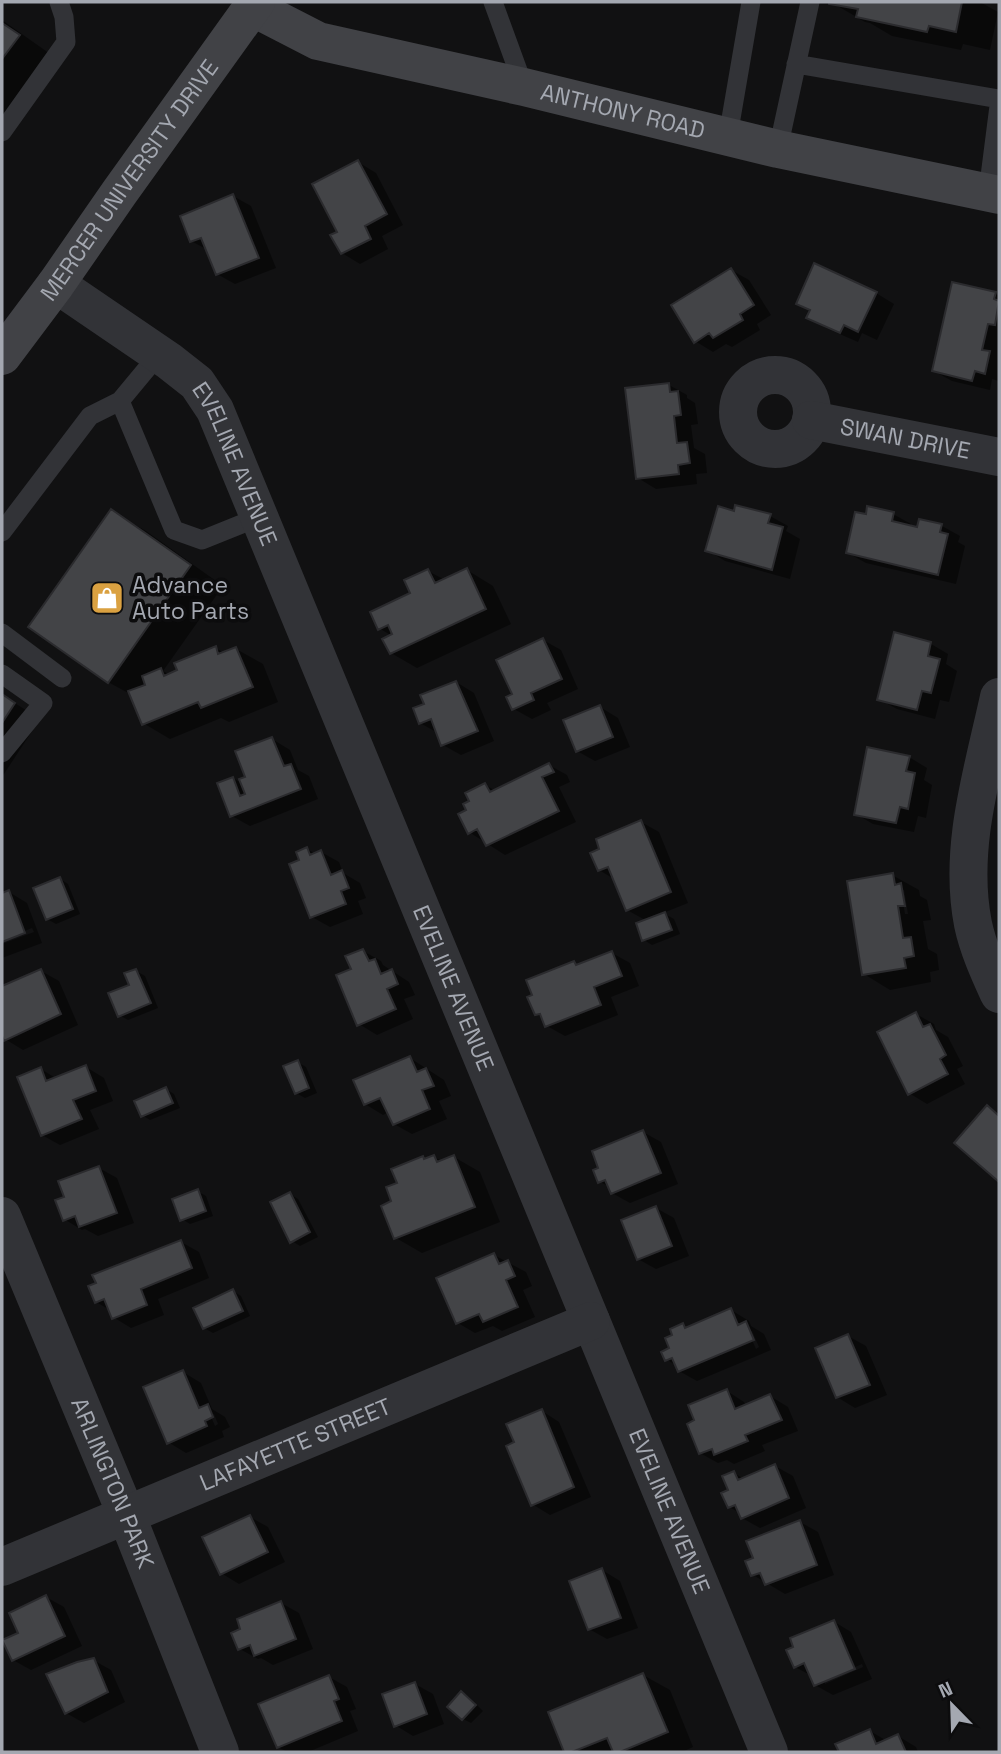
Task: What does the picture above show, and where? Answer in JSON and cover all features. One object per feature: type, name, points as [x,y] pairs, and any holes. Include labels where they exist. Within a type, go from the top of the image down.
[{"type":"street","name":"ANTHONY ROAD","points":[[251,4],[318,41],[524,87],[778,149],[994,194]]},
{"type":"street","name":"MERCER UNIVERSITY DRIVE","points":[[3,351],[56,284],[251,4]]},
{"type":"street","name":"EVELINE AVENUE","points":[[56,284],[197,383],[215,411],[769,1752]]},
{"type":"street","name":"SWAN DRIVE","points":[[811,420],[999,457]]},
{"type":"street","points":[[999,697],[971,830],[969,891],[973,925],[999,994]]},
{"type":"street","name":"ARLINGTON PARK","points":[[2,1216],[220,1752]]},
{"type":"street","name":"LAFAYETTE STREET","points":[[2,1567],[591,1321]]},
{"type":"lane","points":[[2,132],[66,42],[64,17],[59,2]]},
{"type":"lane","points":[[494,2],[524,87]]},
{"type":"lane","points":[[727,136],[751,2]]},
{"type":"lane","points":[[778,149],[810,2]]},
{"type":"lane","points":[[796,64],[999,99]]},
{"type":"lane","points":[[994,194],[999,106]]},
{"type":"lane","points":[[2,532],[90,416],[120,401],[159,354]]},
{"type":"lane","points":[[120,401],[174,530],[202,540],[259,517]]},
{"type":"lane","points":[[2,634],[62,678]]},
{"type":"lane","points":[[2,674],[43,703],[2,754]]},
{"type":"building","points":[[829,2],[962,2],[956,32],[929,26],[927,32],[856,17],[858,9]]},
{"type":"building","points":[[2,23],[20,35],[2,59]]},
{"type":"building","points":[[358,160],[387,214],[365,226],[371,239],[341,254],[330,235],[337,232],[312,184]]},
{"type":"building","points":[[233,194],[259,258],[216,275],[201,238],[190,242],[180,216]]},
{"type":"building","points":[[814,263],[877,292],[858,332],[844,325],[840,333],[806,318],[810,310],[796,304]]},
{"type":"building","points":[[731,268],[754,305],[740,314],[743,320],[713,338],[709,333],[694,343],[671,305]]},
{"type":"building","points":[[952,282],[996,292],[994,299],[999,301],[995,325],[988,324],[982,350],[990,351],[985,374],[975,371],[972,381],[932,371]]},
{"type":"building","points":[[669,383],[670,392],[678,391],[681,415],[674,416],[677,443],[687,442],[690,463],[678,465],[679,474],[636,479],[625,388]]},
{"type":"building","points":[[735,505],[771,514],[768,523],[783,527],[772,570],[705,551],[718,506],[734,511]]},
{"type":"building","points":[[867,506],[894,512],[892,521],[917,527],[919,519],[942,524],[940,532],[948,534],[938,575],[846,553],[855,512],[866,514]]},
{"type":"building","points":[[111,509],[191,565],[108,683],[28,627]]},
{"type":"building","points":[[467,568],[486,609],[390,654],[382,639],[392,634],[388,625],[378,630],[370,612],[410,593],[404,580],[428,569],[435,583]]},
{"type":"building","points":[[894,632],[931,642],[928,656],[940,659],[931,693],[922,691],[917,710],[877,700]]},
{"type":"building","points":[[543,638],[562,679],[531,693],[534,700],[512,710],[506,697],[512,694],[496,660]]},
{"type":"building","points":[[216,646],[218,654],[236,647],[253,687],[201,708],[198,702],[142,725],[128,691],[145,685],[142,676],[161,668],[164,676],[177,670],[174,663]]},
{"type":"building","points":[[456,681],[478,731],[441,746],[431,719],[419,724],[413,708],[424,704],[420,695]]},
{"type":"building","points":[[2,694],[15,703],[2,723]]},
{"type":"building","points":[[600,705],[613,737],[576,752],[563,720]]},
{"type":"building","points":[[272,737],[284,766],[291,764],[301,789],[230,817],[217,783],[233,777],[240,796],[245,794],[239,779],[245,777],[235,751]]},
{"type":"building","points":[[867,747],[910,756],[906,771],[915,773],[908,809],[900,807],[896,823],[854,815]]},
{"type":"building","points":[[549,763],[554,772],[542,777],[559,811],[486,846],[477,829],[468,834],[458,814],[466,810],[463,804],[469,801],[465,793],[485,783],[490,792]]},
{"type":"building","points":[[641,820],[671,892],[626,911],[608,867],[598,871],[590,853],[599,849],[596,839]]},
{"type":"building","points":[[307,847],[310,855],[321,850],[331,875],[342,870],[349,888],[341,891],[346,904],[310,918],[289,864],[299,860],[296,852]]},
{"type":"building","points":[[893,873],[895,885],[901,883],[905,906],[898,906],[903,938],[911,937],[914,956],[904,958],[906,968],[862,975],[847,881]]},
{"type":"building","points":[[60,877],[73,909],[46,920],[33,888]]},
{"type":"building","points":[[9,890],[25,933],[2,942],[2,893]]},
{"type":"building","points":[[665,912],[672,930],[642,941],[636,923]]},
{"type":"building","points":[[363,949],[369,961],[375,959],[381,974],[392,969],[398,984],[387,989],[396,1009],[357,1026],[336,975],[351,969],[345,956]]},
{"type":"building","points":[[612,951],[622,976],[594,987],[601,1005],[545,1027],[540,1014],[535,1015],[527,997],[532,995],[526,980],[574,961],[576,965]]},
{"type":"building","points":[[41,969],[61,1014],[4,1041],[2,986]]},
{"type":"building","points":[[136,969],[151,1003],[118,1017],[108,993],[129,985],[124,973]]},
{"type":"building","points":[[916,1012],[923,1027],[930,1024],[946,1055],[940,1059],[948,1074],[908,1095],[877,1032]]},
{"type":"building","points":[[410,1056],[417,1072],[426,1068],[434,1086],[422,1090],[430,1109],[393,1125],[380,1098],[364,1105],[353,1080]]},
{"type":"building","points":[[298,1060],[309,1088],[295,1094],[283,1066]]},
{"type":"building","points":[[86,1065],[96,1091],[73,1100],[82,1119],[41,1136],[17,1077],[41,1067],[46,1081]]},
{"type":"building","points":[[166,1087],[173,1103],[141,1117],[134,1101]]},
{"type":"building","points":[[987,1105],[999,1116],[999,1182],[954,1143]]},
{"type":"building","points":[[643,1130],[661,1173],[611,1194],[605,1180],[598,1183],[593,1170],[598,1168],[592,1151]]},
{"type":"building","points":[[434,1155],[437,1162],[454,1155],[475,1207],[394,1239],[381,1206],[391,1201],[386,1187],[397,1183],[391,1169],[423,1156],[424,1159]]},
{"type":"building","points":[[99,1166],[117,1213],[79,1227],[75,1216],[63,1221],[55,1200],[64,1197],[58,1181]]},
{"type":"building","points":[[198,1189],[206,1211],[180,1221],[172,1199]]},
{"type":"building","points":[[290,1192],[310,1232],[290,1243],[270,1202]]},
{"type":"building","points":[[656,1206],[672,1246],[637,1260],[621,1220]]},
{"type":"building","points":[[181,1240],[192,1268],[141,1289],[147,1305],[112,1319],[104,1299],[95,1303],[88,1286],[96,1283],[92,1275]]},
{"type":"building","points":[[494,1253],[499,1264],[508,1260],[515,1276],[506,1280],[518,1307],[483,1322],[479,1314],[456,1324],[436,1278]]},
{"type":"building","points":[[233,1289],[243,1311],[203,1329],[193,1308]]},
{"type":"building","points":[[731,1308],[738,1325],[746,1321],[754,1340],[678,1372],[672,1358],[665,1361],[661,1352],[669,1348],[665,1338],[672,1335],[670,1329],[683,1323],[685,1328]]},
{"type":"building","points":[[848,1334],[870,1385],[836,1398],[815,1348]]},
{"type":"building","points":[[183,1370],[199,1408],[208,1404],[213,1417],[205,1421],[207,1426],[167,1444],[143,1387]]},
{"type":"building","points":[[727,1389],[735,1409],[770,1394],[782,1420],[745,1435],[748,1441],[714,1455],[712,1449],[699,1454],[687,1424],[694,1420],[688,1405]]},
{"type":"building","points":[[542,1409],[574,1487],[531,1506],[506,1446],[514,1442],[506,1424]]},
{"type":"building","points":[[775,1464],[789,1498],[741,1519],[735,1505],[728,1508],[721,1493],[728,1490],[722,1476],[734,1471],[738,1480]]},
{"type":"building","points":[[250,1515],[268,1552],[220,1575],[202,1537]]},
{"type":"building","points":[[800,1520],[817,1565],[765,1585],[760,1573],[751,1576],[745,1561],[753,1558],[746,1541]]},
{"type":"building","points":[[602,1568],[621,1618],[588,1630],[569,1581]]},
{"type":"building","points":[[46,1595],[65,1636],[12,1661],[2,1640],[18,1633],[9,1613]]},
{"type":"building","points":[[281,1601],[296,1639],[254,1656],[250,1645],[238,1650],[231,1633],[240,1629],[237,1619]]},
{"type":"building","points":[[834,1620],[855,1669],[814,1686],[804,1663],[794,1668],[786,1650],[793,1647],[790,1638]]},
{"type":"building","points":[[94,1658],[108,1692],[65,1714],[46,1674]]},
{"type":"building","points":[[643,1673],[668,1732],[620,1752],[613,1752],[607,1738],[572,1752],[564,1752],[548,1712]]},
{"type":"building","points":[[329,1675],[339,1699],[334,1701],[342,1721],[277,1748],[258,1704]]},
{"type":"building","points":[[415,1682],[427,1714],[394,1727],[382,1694]]},
{"type":"building","points":[[461,1691],[476,1705],[462,1720],[447,1707]]},
{"type":"building","points":[[870,1729],[876,1744],[898,1734],[906,1752],[839,1752],[835,1744]]},
{"type":"place","name":"Advance Auto Parts","points":[[107,598]]}]
